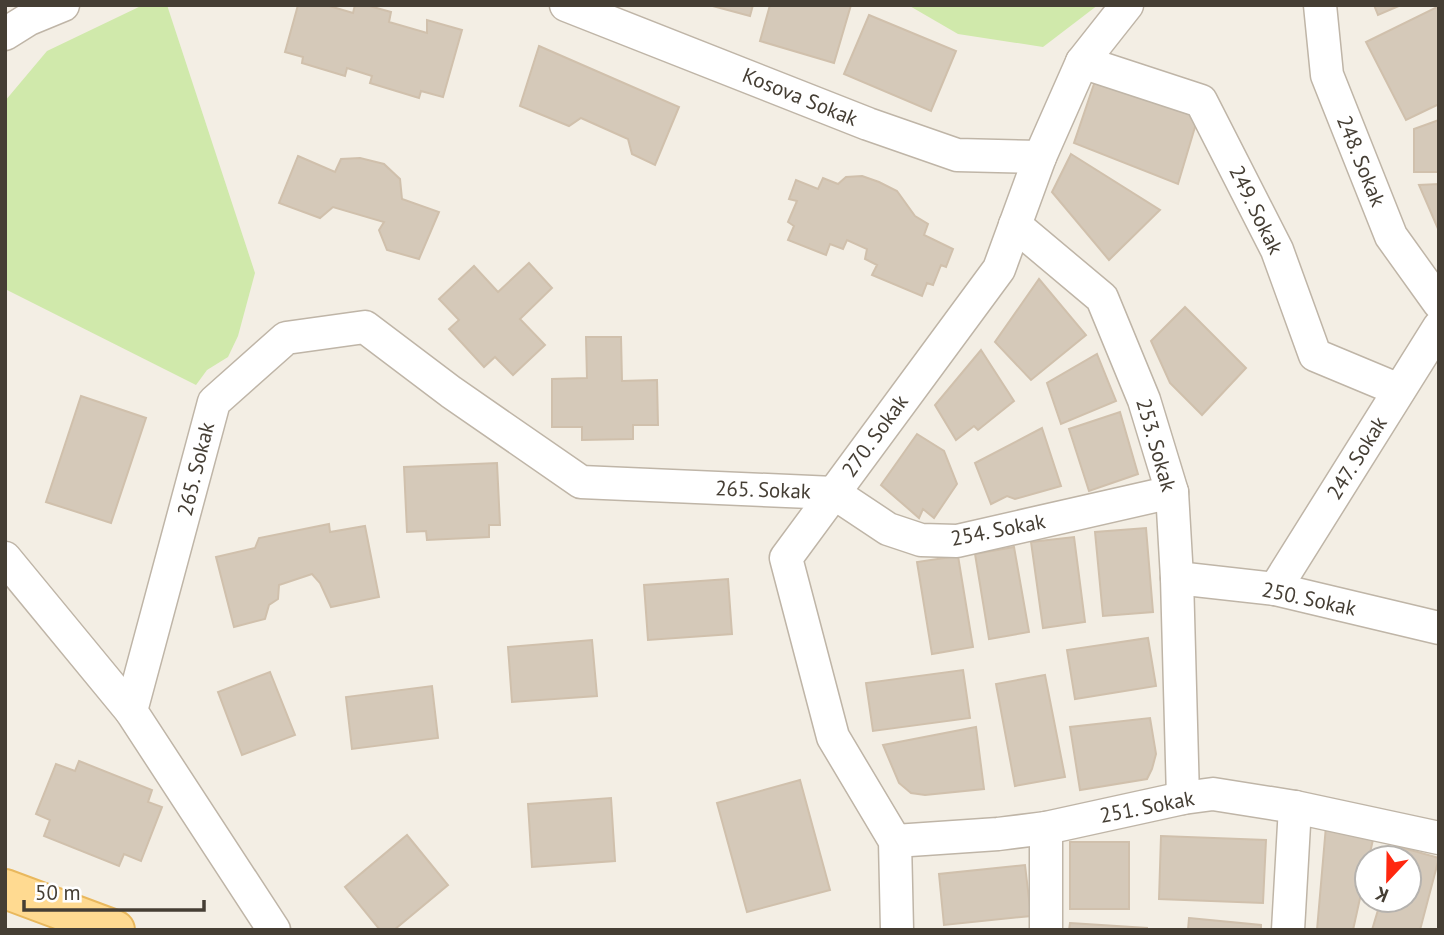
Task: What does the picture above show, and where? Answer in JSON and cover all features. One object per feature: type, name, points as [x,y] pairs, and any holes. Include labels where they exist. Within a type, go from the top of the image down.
[{"type":"main road","points":[[5,889],[115,930]]},
{"type":"street","points":[[13,20],[63,5]]},
{"type":"street","name":"Kosova Sokak","points":[[566,5],[868,124],[957,155],[1040,157]]},
{"type":"street","name":"270. Sokak","points":[[897,930],[895,841],[833,737],[786,558],[999,269],[1040,157],[1082,62],[1127,5]]},
{"type":"street","name":"248. Sokak","points":[[1320,5],[1327,75],[1391,236],[1439,303]]},
{"type":"street","name":"249. Sokak","points":[[1082,62],[1201,101],[1277,250],[1315,355],[1399,390]]},
{"type":"street","name":"253. Sokak","points":[[1015,225],[1102,298],[1144,400],[1172,492],[1184,797]]},
{"type":"street","name":"265. Sokak","points":[[131,711],[214,402],[286,338],[365,327],[451,392],[581,482],[834,493]]},
{"type":"street","name":"247. Sokak","points":[[1275,589],[1439,327]]},
{"type":"street","name":"254. Sokak","points":[[834,493],[888,528],[921,540],[957,541],[1172,492]]},
{"type":"street","points":[[5,558],[131,711],[274,930]]},
{"type":"street","name":"250. Sokak","points":[[1177,578],[1275,589],[1439,628]]},
{"type":"street","name":"251. Sokak","points":[[895,841],[1046,828],[1184,797],[1213,794],[1295,807],[1439,838]]},
{"type":"street","points":[[1288,930],[1295,807]]},
{"type":"street","points":[[1046,828],[1046,930]]},
{"type":"green space","points":[[143,5],[167,5],[255,273],[238,336],[228,357],[207,370],[196,385],[5,289],[5,101],[47,51]]},
{"type":"green space","points":[[908,5],[1098,5],[1043,47],[958,34]]},
{"type":"building","points":[[298,5],[326,5],[353,13],[355,5],[366,5],[391,12],[389,22],[427,33],[427,20],[462,30],[443,97],[421,91],[419,98],[370,83],[372,76],[347,68],[345,76],[302,63],[303,57],[285,52]]},
{"type":"building","points":[[709,5],[753,5],[750,16]]},
{"type":"building","points":[[770,5],[851,5],[834,63],[760,41]]},
{"type":"building","points":[[1374,5],[1401,5],[1378,15]]},
{"type":"building","points":[[1439,6],[1439,104],[1406,120],[1366,42]]},
{"type":"building","points":[[869,15],[956,51],[931,111],[844,74]]},
{"type":"building","points":[[539,46],[679,107],[655,165],[632,154],[628,139],[581,118],[569,126],[520,106]]},
{"type":"building","points":[[1095,81],[1198,117],[1178,184],[1074,143]]},
{"type":"building","points":[[1439,120],[1439,172],[1414,172],[1414,129]]},
{"type":"building","points":[[1071,154],[1160,210],[1109,260],[1052,192]]},
{"type":"building","points":[[298,156],[335,172],[341,159],[360,158],[384,164],[400,179],[402,199],[439,212],[419,259],[387,250],[379,230],[384,222],[333,207],[320,218],[279,203]]},
{"type":"building","points":[[862,176],[897,191],[915,216],[928,224],[924,235],[953,249],[946,267],[941,265],[933,285],[927,283],[922,296],[872,275],[877,265],[865,259],[867,249],[847,240],[843,249],[830,244],[826,255],[788,240],[794,226],[788,222],[797,201],[789,199],[796,180],[818,189],[823,178],[838,184],[846,177]]},
{"type":"building","points":[[1439,184],[1439,231],[1419,185]]},
{"type":"building","points":[[529,263],[552,288],[520,319],[545,345],[513,375],[495,357],[484,367],[449,329],[459,320],[439,299],[474,266],[498,292]]},
{"type":"building","points":[[1039,279],[1086,335],[1031,380],[995,342]]},
{"type":"building","points":[[1185,307],[1246,368],[1202,415],[1170,383],[1151,341]]},
{"type":"building","points":[[586,337],[621,337],[622,381],[657,380],[658,425],[633,425],[633,439],[582,440],[582,427],[552,427],[552,379],[587,378]]},
{"type":"building","points":[[981,350],[1014,401],[978,430],[974,426],[956,440],[935,405]]},
{"type":"building","points":[[1097,354],[1116,401],[1061,424],[1047,383]]},
{"type":"building","points":[[81,396],[146,418],[111,523],[46,502]]},
{"type":"building","points":[[1120,412],[1138,474],[1089,491],[1069,429]]},
{"type":"building","points":[[1042,428],[1061,486],[1015,499],[1007,496],[991,504],[975,463]]},
{"type":"building","points":[[917,434],[944,451],[957,484],[934,518],[923,509],[919,518],[881,485]]},
{"type":"building","points":[[497,463],[500,525],[489,525],[489,537],[427,540],[426,531],[407,532],[404,467]]},
{"type":"building","points":[[329,524],[330,532],[365,526],[379,597],[331,607],[320,583],[312,574],[279,585],[278,599],[269,605],[265,619],[234,627],[216,557],[255,548],[259,538]]},
{"type":"building","points":[[1146,528],[1153,612],[1103,616],[1095,532]]},
{"type":"building","points":[[1074,537],[1085,622],[1043,628],[1031,542]]},
{"type":"building","points":[[1014,547],[1029,632],[989,639],[975,554]]},
{"type":"building","points":[[958,556],[973,647],[932,654],[917,562]]},
{"type":"building","points":[[728,579],[732,634],[648,640],[644,585]]},
{"type":"building","points":[[1148,638],[1156,686],[1075,699],[1067,650]]},
{"type":"building","points":[[592,640],[597,696],[512,702],[508,647]]},
{"type":"building","points":[[963,670],[970,718],[873,731],[866,683]]},
{"type":"building","points":[[270,672],[295,735],[242,755],[218,692]]},
{"type":"building","points":[[1045,675],[1065,777],[1015,786],[996,684]]},
{"type":"building","points":[[432,686],[438,738],[352,749],[346,697]]},
{"type":"building","points":[[1150,718],[1156,754],[1147,779],[1080,790],[1070,727]]},
{"type":"building","points":[[976,727],[984,789],[925,795],[911,793],[899,783],[883,745]]},
{"type":"building","points":[[79,761],[152,790],[148,802],[162,807],[141,861],[124,854],[119,866],[44,836],[50,820],[36,814],[56,764],[75,771]]},
{"type":"building","points":[[800,780],[830,890],[747,912],[717,803]]},
{"type":"building","points":[[611,798],[615,861],[532,867],[528,804]]},
{"type":"building","points":[[1326,826],[1374,835],[1372,844],[1353,844],[1353,914],[1357,914],[1353,930],[1317,930]]},
{"type":"building","points":[[407,835],[448,885],[394,930],[380,930],[345,887]]},
{"type":"building","points":[[1161,836],[1266,840],[1263,903],[1159,899]]},
{"type":"building","points":[[1070,842],[1129,842],[1129,909],[1070,909]]},
{"type":"building","points":[[1423,854],[1439,858],[1420,930],[1372,930],[1377,914],[1423,914]]},
{"type":"building","points":[[1025,865],[1031,916],[944,925],[939,874]]},
{"type":"building","points":[[1189,918],[1261,925],[1261,930],[1188,930]]},
{"type":"building","points":[[1070,923],[1147,928],[1147,930],[1069,930]]}]
